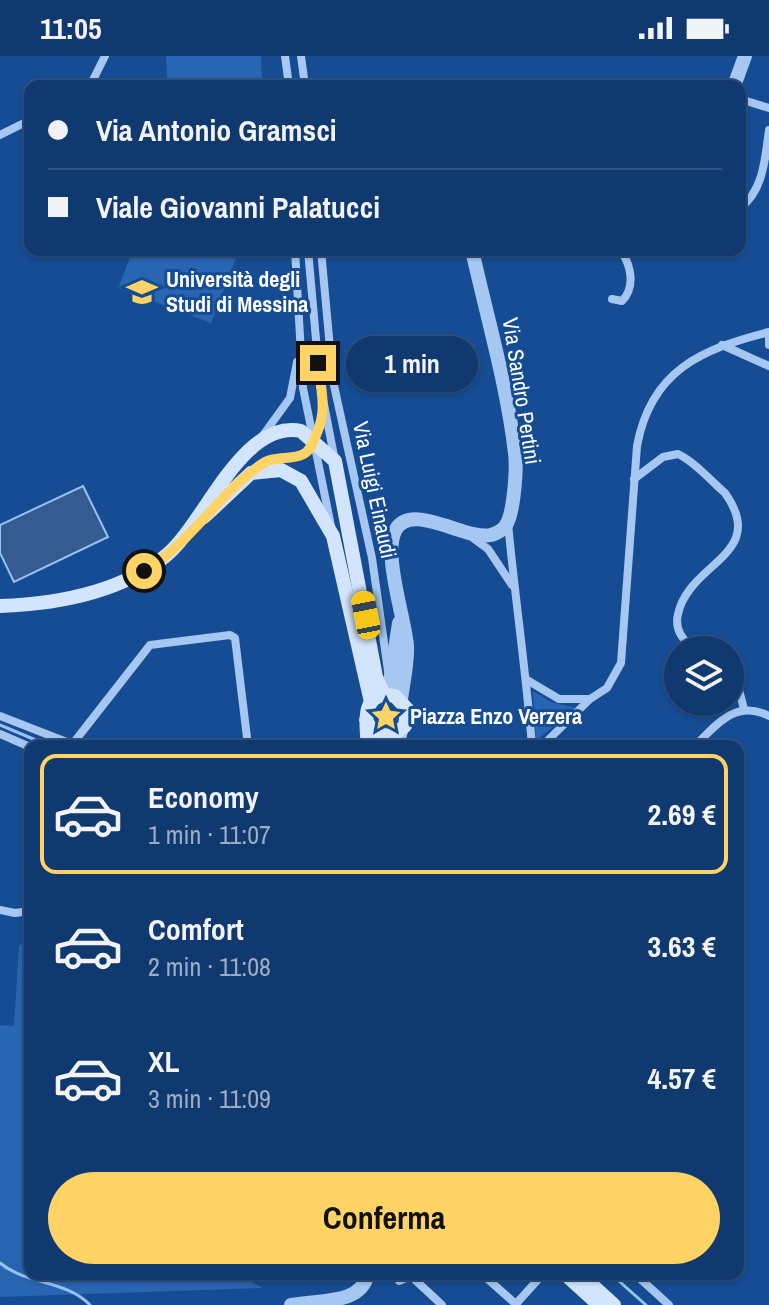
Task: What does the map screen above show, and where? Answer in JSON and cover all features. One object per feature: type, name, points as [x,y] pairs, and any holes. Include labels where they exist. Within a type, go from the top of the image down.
[{"type":"main road","points":[[189,531],[217,489],[258,442],[277,432],[301,431],[335,461],[376,677],[389,694],[407,709],[397,738],[373,732],[366,720]]},
{"type":"main road","points":[[0,606],[69,598],[131,577],[163,558],[251,473],[281,470],[301,481],[333,536],[389,694]]},
{"type":"main road","points":[[368,740],[366,720],[389,694]]},
{"type":"main road","points":[[572,1280],[599,1305]]},
{"type":"main road","points":[[587,1280],[614,1305]]},
{"type":"street","points":[[93,80],[105,56]]},
{"type":"street","points":[[285,56],[288,80]]},
{"type":"street","points":[[301,56],[304,80]]},
{"type":"street","points":[[736,80],[745,56]]},
{"type":"street","points":[[746,101],[769,108]]},
{"type":"street","points":[[0,135],[24,123]]},
{"type":"street","points":[[746,203],[760,181],[769,130]]},
{"type":"street","points":[[295,256],[303,388],[333,536]]},
{"type":"street","points":[[309,256],[319,370],[335,461]]},
{"type":"street","name":"Via Luigi Einaudi","points":[[322,256],[333,381],[372,558],[389,694]]},
{"type":"street","name":"Via Sandro Pertini","points":[[473,256],[515,454],[508,523]]},
{"type":"street","points":[[612,299],[622,301],[629,292],[629,266],[623,256]]},
{"type":"street","points":[[548,740],[590,699],[607,688],[621,663],[637,446],[642,425],[659,389],[690,361],[722,345],[769,332],[769,345]]},
{"type":"street","points":[[258,442],[290,398],[299,345]]},
{"type":"street","points":[[722,345],[769,366]]},
{"type":"street","points":[[251,473],[270,459],[301,455],[311,448],[325,410]]},
{"type":"street","points":[[634,479],[663,457],[678,454],[739,506],[747,520]]},
{"type":"street","points":[[389,694],[407,650],[392,545],[398,527],[409,520],[419,519],[466,533],[490,535],[501,531],[508,523]]},
{"type":"street","points":[[508,523],[532,740]]},
{"type":"street","points":[[466,533],[488,549],[514,587]]},
{"type":"street","points":[[683,636],[677,618],[681,603],[699,580],[730,561],[741,550]]},
{"type":"street","points":[[389,694],[400,615]]},
{"type":"street","points":[[78,740],[150,645],[230,635],[235,638],[247,740]]},
{"type":"street","points":[[384,642],[394,656]]},
{"type":"street","points":[[527,680],[559,699],[590,699]]},
{"type":"street","points":[[744,709],[769,716]]},
{"type":"street","points":[[0,716],[58,740]]},
{"type":"street","points":[[701,740],[727,716]]},
{"type":"street","points":[[0,734],[24,744]]},
{"type":"street","points":[[0,910],[24,912]]},
{"type":"street","points":[[291,1305],[348,1303],[362,1293],[366,1280]]},
{"type":"street","points":[[419,1280],[442,1305]]},
{"type":"street","points":[[489,1280],[516,1305],[538,1280]]},
{"type":"street","points":[[642,1280],[669,1305]]},
{"type":"shaded area","points":[[166,56],[261,56],[262,78],[167,80]]},
{"type":"shaded area","points":[[131,256],[237,256],[211,323],[118,288]]},
{"type":"shaded area","points":[[83,486],[108,537],[14,582],[0,553],[0,525]]},
{"type":"shaded area","points":[[533,691],[551,702],[575,708],[537,740]]},
{"type":"shaded area","points":[[24,941],[24,1280],[247,1280],[263,1288],[0,1297],[0,1025],[14,1026],[19,946]]},
{"type":"waterway","points":[[0,725],[36,740]]},
{"type":"waterway","points":[[0,1263],[24,1276]]},
{"type":"waterway","points":[[37,1280],[70,1291],[90,1305]]},
{"type":"waterway","points":[[618,1280],[646,1305]]},
{"type":"place","name":"Università degli Studi di Messina","points":[[142,292]]},
{"type":"place","name":"Piazza Enzo Verzera","points":[[386,716]]},
{"type":"route","points":[[144,571],[172,550],[260,464],[275,458],[301,455],[311,448],[325,410],[318,363]]}]
